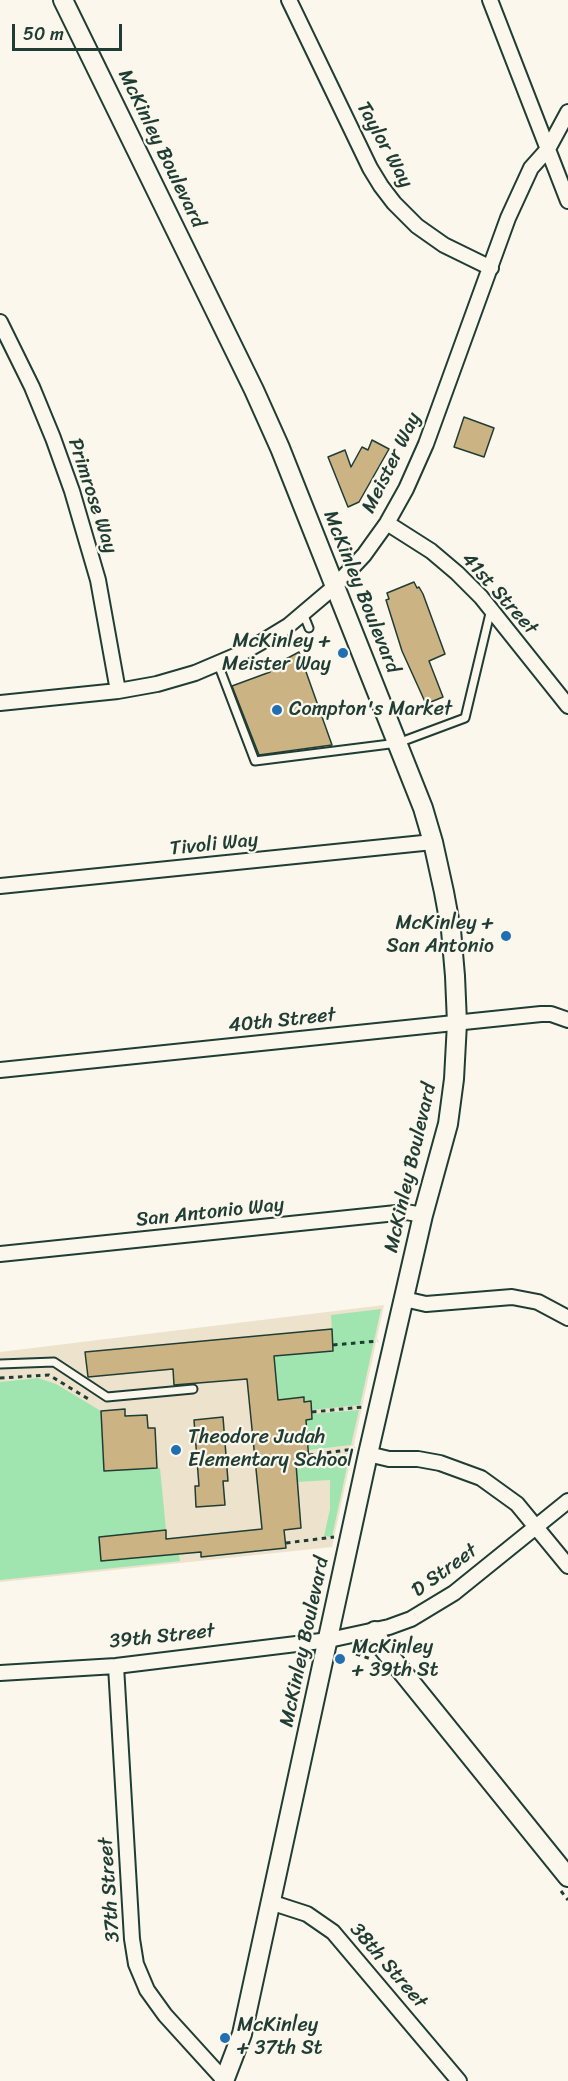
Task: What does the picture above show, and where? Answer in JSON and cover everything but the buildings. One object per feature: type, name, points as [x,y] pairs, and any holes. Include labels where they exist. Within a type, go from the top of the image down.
[{"type":"street","name":"McKinley Boulevard","points":[[63,0],[254,390],[283,455],[423,808],[433,842],[451,930],[455,976],[457,1023],[454,1078],[448,1124],[423,1215],[404,1299],[361,1451],[328,1640],[242,2034],[225,2081]]},
{"type":"street","name":"Taylor Way","points":[[289,0],[370,168],[381,186],[417,226],[444,245],[490,268]]},
{"type":"street","points":[[490,0],[568,201]]},
{"type":"street","name":"Meister Way","points":[[0,703],[118,691],[157,684],[218,664],[266,640],[334,587],[364,555],[387,523],[406,489],[426,444],[523,185],[531,168],[548,149],[568,112]]},
{"type":"street","name":"Primrose Way","points":[[0,322],[32,387],[72,491],[98,580],[118,691]]},
{"type":"street","name":"41st Street","points":[[387,523],[431,551],[457,573],[491,609],[568,706]]},
{"type":"street","name":"Tivoli Way","points":[[0,886],[433,842]]},
{"type":"street","name":"40th Street","points":[[0,1070],[541,1014],[551,1014],[568,1020]]},
{"type":"street","name":"San Antonio Way","points":[[0,1254],[395,1214],[423,1215]]},
{"type":"street","points":[[404,1299],[426,1304],[512,1297],[538,1302],[568,1318]]},
{"type":"street","points":[[361,1451],[389,1459],[418,1459],[440,1463],[481,1478],[517,1504],[568,1566]]},
{"type":"street","name":"D Street","points":[[328,1640],[375,1631],[411,1619],[433,1607],[454,1593],[568,1501]]},
{"type":"street","points":[[375,1631],[383,1648],[568,1877]]},
{"type":"street","name":"39th Street","points":[[0,1673],[116,1666],[328,1640]]},
{"type":"street","name":"37th Street","points":[[116,1666],[132,1939],[136,1964],[147,1990],[165,2015],[225,2081]]},
{"type":"street","name":"38th Street","points":[[270,1902],[308,1914],[333,1932],[459,2081]]},
{"type":"lane","points":[[218,664],[255,761],[398,743],[465,718],[491,609]]},
{"type":"lane","points":[[303,613],[309,628]]},
{"type":"lane","points":[[0,1364],[54,1362],[107,1397],[193,1389]]},
{"type":"path","points":[[333,1345],[378,1341]]},
{"type":"path","points":[[0,1378],[49,1375],[87,1399],[97,1402]]},
{"type":"path","points":[[312,1412],[363,1407]]},
{"type":"path","points":[[309,1455],[361,1451]]},
{"type":"path","points":[[286,1543],[335,1537]]},
{"type":"shaded area","name":"Theodore Judah Elementary School","points":[[384,1305],[332,1547],[0,1582],[0,1352]]},
{"type":"green space","points":[[381,1309],[360,1405],[312,1410],[311,1401],[304,1402],[303,1397],[278,1400],[274,1356],[333,1351],[331,1315]]},
{"type":"green space","points":[[38,1378],[56,1384],[101,1411],[104,1471],[160,1468],[166,1530],[99,1537],[101,1561],[179,1554],[180,1561],[0,1580],[0,1382]]},
{"type":"green space","points":[[359,1410],[351,1445],[309,1450],[306,1420],[312,1419],[312,1414]]},
{"type":"green space","points":[[350,1453],[332,1537],[324,1536],[330,1509],[330,1480],[297,1482],[296,1464],[309,1462],[309,1458]]},
{"type":"place","name":"McKinley + Meister Way","points":[[343,653]]},
{"type":"place","name":"Compton's Market","points":[[277,710]]},
{"type":"place","name":"McKinley + San Antonio","points":[[506,936]]},
{"type":"place","name":"Theodore Judah Elementary School","points":[[176,1450]]},
{"type":"place","name":"McKinley + 39th St","points":[[340,1659]]},
{"type":"place","name":"McKinley + 37th St","points":[[225,2038]]}]
